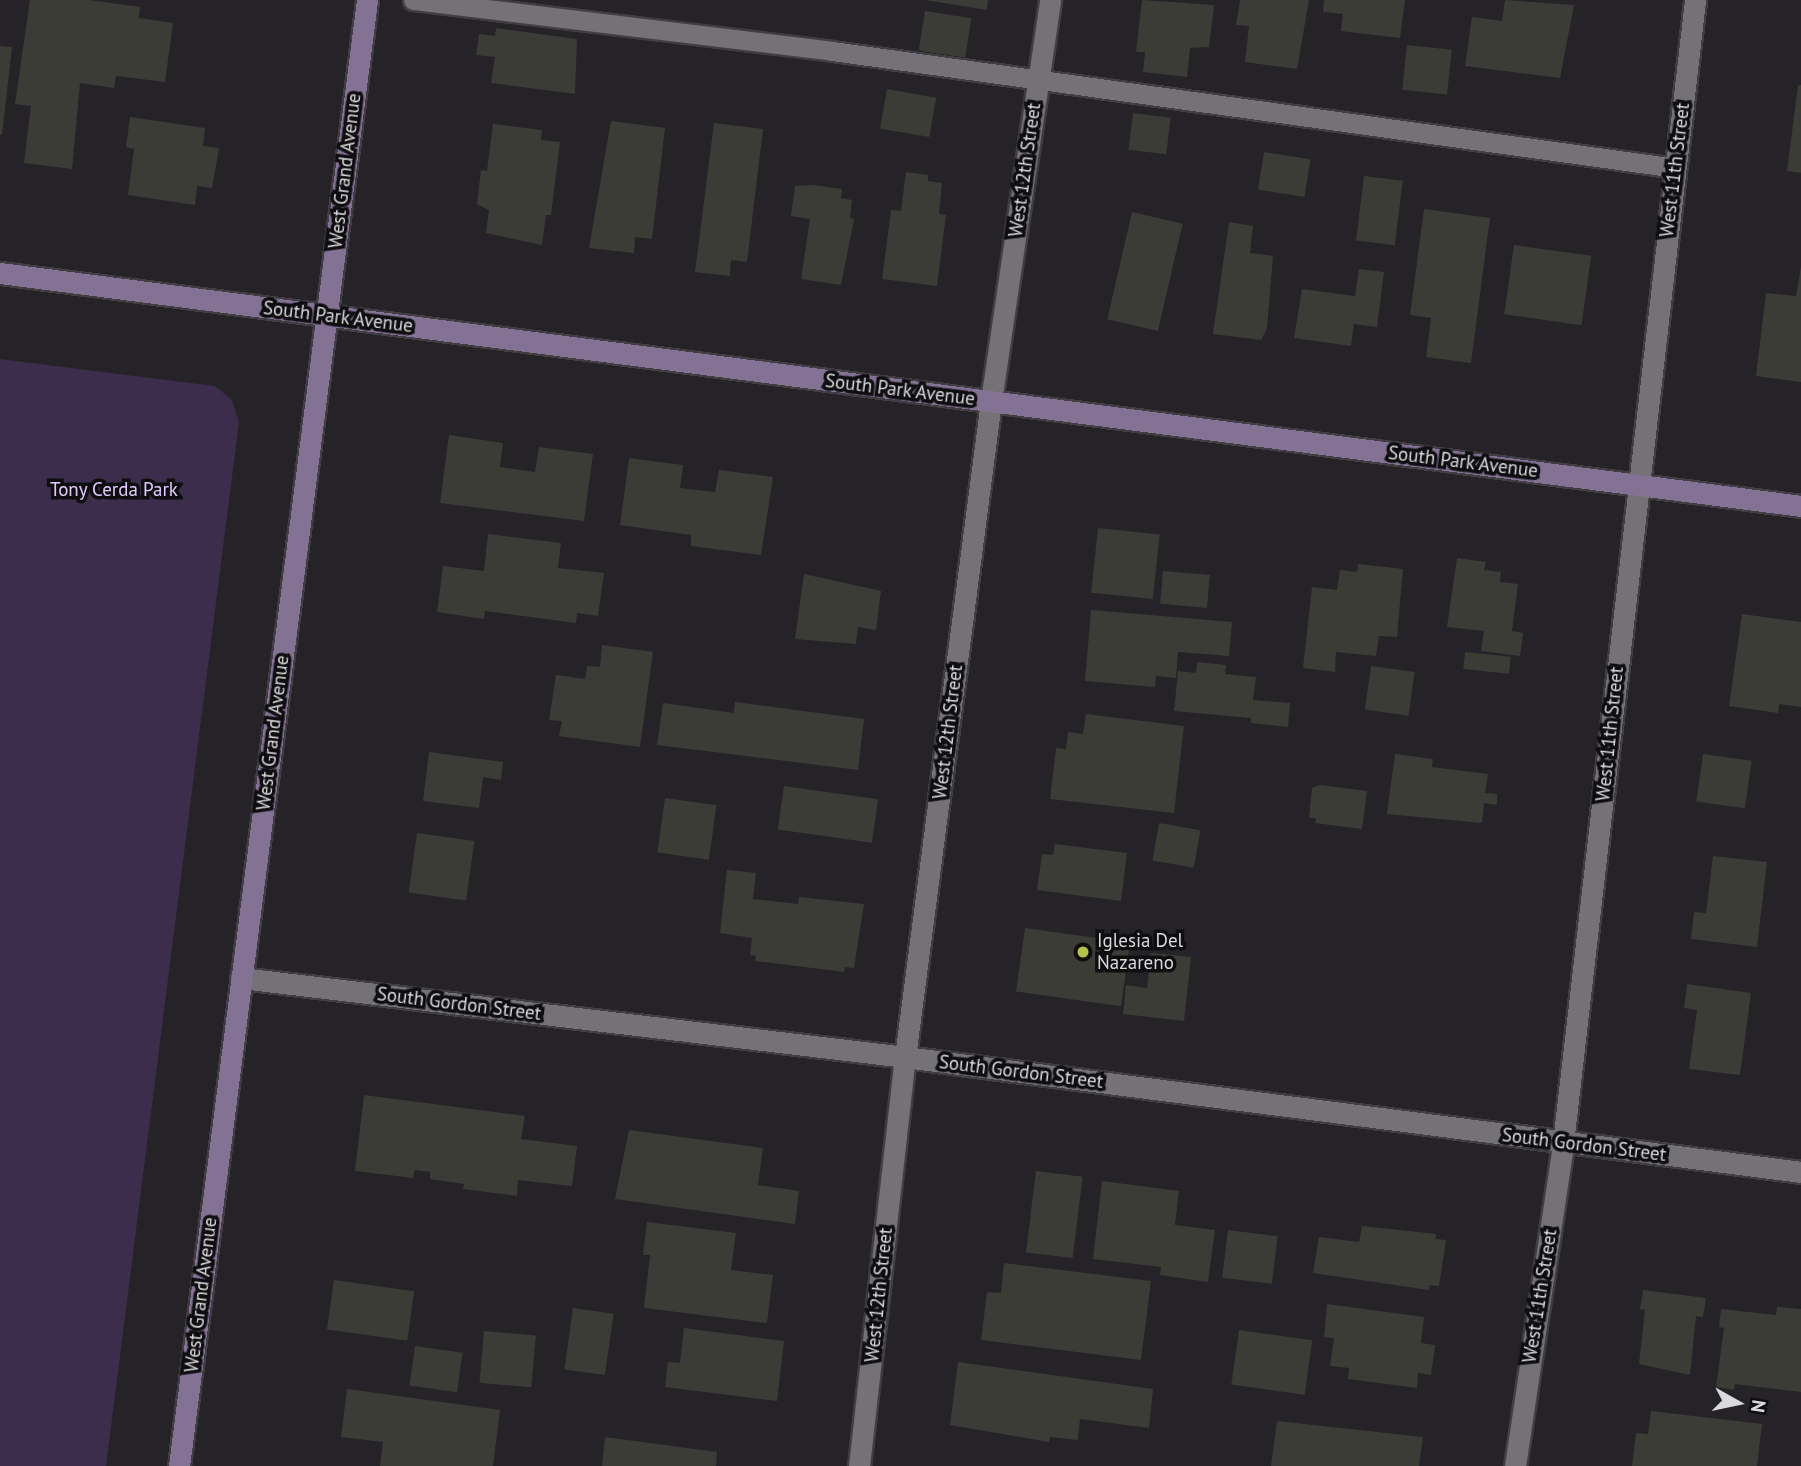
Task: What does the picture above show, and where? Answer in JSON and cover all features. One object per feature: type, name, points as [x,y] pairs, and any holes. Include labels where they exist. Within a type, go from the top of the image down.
[{"type":"street","name":"West Grand Avenue","points":[[179,1466],[367,0]]},
{"type":"street","name":"West 12th Street","points":[[859,1466],[905,1057],[991,401],[1050,0]]},
{"type":"street","name":"West 11th Street","points":[[1515,1466],[1563,1143],[1695,0]]},
{"type":"street","name":"South Park Avenue","points":[[0,273],[1801,506]]},
{"type":"street","name":"South Gordon Street","points":[[241,978],[905,1057],[1801,1172]]},
{"type":"lane","points":[[413,0],[832,51],[1038,82],[1676,168]]},
{"type":"green space","name":"Tony Cerda Park","points":[[0,359],[215,386],[232,400],[239,422],[106,1466],[0,1466]]},
{"type":"building","points":[[30,0],[89,0],[140,7],[139,18],[173,23],[165,82],[116,76],[114,88],[80,83],[72,169],[24,163],[31,106],[15,104]]},
{"type":"building","points":[[925,0],[988,0],[987,10]]},
{"type":"building","points":[[1142,0],[1214,5],[1209,47],[1190,48],[1187,77],[1143,72],[1145,52],[1136,52]]},
{"type":"building","points":[[1240,0],[1309,0],[1297,69],[1245,62],[1249,26],[1236,25]]},
{"type":"building","points":[[1324,0],[1405,0],[1400,38],[1341,31],[1343,14],[1323,12]]},
{"type":"building","points":[[1505,0],[1574,5],[1560,78],[1465,66],[1472,17],[1502,21]]},
{"type":"building","points":[[925,11],[971,18],[965,58],[919,51]]},
{"type":"building","points":[[496,28],[577,39],[575,94],[491,83],[495,57],[476,55],[479,34],[495,36]]},
{"type":"building","points":[[1407,45],[1452,50],[1447,94],[1402,90]]},
{"type":"building","points":[[0,46],[12,47],[2,135],[0,135]]},
{"type":"building","points":[[1798,85],[1801,85],[1801,173],[1787,171]]},
{"type":"building","points":[[887,89],[936,98],[929,137],[880,128]]},
{"type":"building","points":[[1133,113],[1171,118],[1166,154],[1128,150]]},
{"type":"building","points":[[130,117],[205,128],[203,146],[219,148],[212,188],[197,186],[195,205],[128,195],[134,149],[126,147]]},
{"type":"building","points":[[611,121],[665,128],[652,239],[635,237],[634,253],[589,248]]},
{"type":"building","points":[[714,123],[763,129],[747,262],[731,260],[730,276],[695,272]]},
{"type":"building","points":[[493,124],[542,130],[541,140],[560,142],[551,215],[546,215],[542,245],[486,233],[489,210],[477,204],[481,170],[487,171]]},
{"type":"building","points":[[1264,152],[1310,159],[1304,197],[1258,190]]},
{"type":"building","points":[[906,172],[928,175],[928,181],[942,183],[939,214],[946,215],[937,286],[882,279],[891,210],[901,211]]},
{"type":"building","points":[[1364,176],[1403,181],[1395,245],[1356,241]]},
{"type":"building","points":[[813,185],[842,189],[841,198],[852,200],[850,218],[854,219],[841,285],[801,279],[810,219],[791,216],[795,186]]},
{"type":"building","points":[[1424,209],[1490,218],[1471,363],[1426,357],[1431,318],[1410,315]]},
{"type":"building","points":[[1132,212],[1183,224],[1158,331],[1107,319]]},
{"type":"building","points":[[1229,222],[1253,226],[1250,253],[1273,256],[1267,328],[1261,340],[1213,334]]},
{"type":"building","points":[[1514,245],[1591,256],[1581,325],[1504,314]]},
{"type":"building","points":[[1801,266],[1801,382],[1756,376],[1766,293],[1796,296]]},
{"type":"building","points":[[1359,269],[1384,272],[1377,327],[1354,324],[1351,346],[1294,338],[1302,289],[1355,296]]},
{"type":"building","points":[[449,435],[503,443],[500,467],[535,472],[539,447],[593,454],[584,521],[440,503]]},
{"type":"building","points":[[629,458],[683,465],[680,488],[715,492],[719,470],[773,477],[761,555],[691,546],[691,535],[620,525]]},
{"type":"building","points":[[1098,528],[1160,534],[1153,599],[1091,593]]},
{"type":"building","points":[[488,534],[561,543],[558,568],[604,573],[598,616],[577,613],[576,623],[485,611],[484,619],[437,612],[443,566],[484,571]]},
{"type":"building","points":[[1457,558],[1486,562],[1484,570],[1501,572],[1500,582],[1518,584],[1512,631],[1523,633],[1520,656],[1481,651],[1484,631],[1447,627]]},
{"type":"building","points":[[1358,564],[1403,569],[1397,637],[1379,636],[1376,656],[1336,652],[1335,672],[1303,668],[1312,587],[1337,590],[1340,570],[1357,572]]},
{"type":"building","points":[[1163,571],[1210,575],[1207,608],[1160,604]]},
{"type":"building","points":[[804,574],[881,591],[876,630],[858,627],[856,644],[795,639]]},
{"type":"building","points":[[1091,610],[1232,622],[1229,656],[1178,652],[1176,678],[1156,676],[1155,687],[1085,681]]},
{"type":"building","points":[[1742,614],[1801,622],[1801,707],[1779,704],[1778,713],[1729,706]]},
{"type":"building","points":[[602,645],[653,652],[640,747],[559,736],[562,721],[549,720],[556,675],[585,679],[587,666],[600,667]]},
{"type":"building","points":[[1465,652],[1511,657],[1509,674],[1463,669]]},
{"type":"building","points":[[1197,662],[1226,665],[1225,674],[1256,677],[1253,700],[1290,703],[1288,727],[1251,723],[1251,718],[1174,711],[1178,671],[1196,673]]},
{"type":"building","points":[[1371,666],[1415,672],[1408,716],[1365,710]]},
{"type":"building","points":[[735,702],[864,719],[858,770],[657,745],[663,703],[734,713]]},
{"type":"building","points":[[1086,714],[1184,726],[1174,813],[1050,799],[1056,748],[1066,749],[1068,732],[1083,734]]},
{"type":"building","points":[[429,752],[503,762],[501,780],[483,777],[479,808],[423,801]]},
{"type":"building","points":[[1395,754],[1433,759],[1432,767],[1488,774],[1485,793],[1497,794],[1497,805],[1484,803],[1482,823],[1387,814]]},
{"type":"building","points":[[1703,754],[1752,761],[1745,808],[1696,802]]},
{"type":"building","points":[[1320,785],[1367,791],[1362,829],[1315,823],[1316,818],[1309,818],[1312,788]]},
{"type":"building","points":[[784,786],[878,799],[872,843],[778,830]]},
{"type":"building","points":[[665,798],[716,805],[709,860],[657,852]]},
{"type":"building","points":[[1159,823],[1200,830],[1194,868],[1152,860]]},
{"type":"building","points":[[417,833],[474,841],[466,900],[409,892]]},
{"type":"building","points":[[1055,844],[1127,853],[1121,901],[1037,890],[1042,854],[1053,855]]},
{"type":"building","points":[[1713,856],[1767,862],[1757,947],[1691,939],[1694,912],[1706,913]]},
{"type":"building","points":[[727,870],[756,873],[753,899],[798,904],[799,897],[864,904],[854,968],[845,967],[844,972],[755,961],[756,956],[750,955],[752,938],[720,933]]},
{"type":"building","points":[[1025,928],[1130,943],[1121,1006],[1016,991]]},
{"type":"building","points":[[1151,953],[1191,957],[1184,1021],[1123,1014],[1126,985],[1147,988]]},
{"type":"building","points":[[1687,984],[1751,993],[1740,1075],[1689,1069],[1697,1010],[1684,1008]]},
{"type":"building","points":[[364,1095],[525,1116],[521,1139],[577,1146],[572,1186],[518,1180],[517,1196],[463,1189],[464,1184],[430,1179],[430,1172],[415,1170],[413,1178],[355,1171]]},
{"type":"building","points":[[629,1130],[763,1148],[758,1185],[799,1191],[795,1224],[615,1199]]},
{"type":"building","points":[[1036,1171],[1083,1177],[1073,1258],[1026,1252]]},
{"type":"building","points":[[1102,1181],[1179,1191],[1175,1225],[1215,1230],[1208,1282],[1160,1275],[1161,1267],[1093,1259]]},
{"type":"building","points":[[647,1222],[736,1233],[731,1270],[773,1275],[767,1323],[644,1308],[650,1255],[643,1255]]},
{"type":"building","points":[[1362,1226],[1436,1234],[1435,1239],[1446,1240],[1439,1286],[1429,1285],[1429,1290],[1313,1273],[1319,1237],[1359,1242]]},
{"type":"building","points":[[1228,1230],[1278,1236],[1272,1284],[1222,1278]]},
{"type":"building","points":[[1004,1263],[1151,1281],[1141,1360],[981,1340],[987,1292],[1001,1293]]},
{"type":"building","points":[[334,1280],[414,1291],[407,1341],[327,1330]]},
{"type":"building","points":[[1643,1290],[1706,1298],[1703,1317],[1696,1316],[1690,1375],[1639,1364],[1645,1310],[1640,1309]]},
{"type":"building","points":[[1327,1304],[1424,1317],[1421,1343],[1435,1345],[1431,1375],[1418,1373],[1417,1388],[1348,1379],[1349,1368],[1330,1366],[1334,1338],[1324,1337]]},
{"type":"building","points":[[1777,1307],[1801,1309],[1801,1392],[1735,1384],[1734,1390],[1716,1387],[1724,1328],[1719,1327],[1721,1309],[1776,1315]]},
{"type":"building","points":[[573,1308],[614,1314],[605,1375],[564,1369]]},
{"type":"building","points":[[684,1328],[784,1341],[777,1401],[665,1387],[668,1362],[680,1363]]},
{"type":"building","points":[[1239,1330],[1312,1340],[1305,1395],[1231,1384]]},
{"type":"building","points":[[484,1331],[536,1336],[531,1387],[479,1383]]},
{"type":"building","points":[[415,1346],[463,1353],[457,1392],[409,1386]]},
{"type":"building","points":[[958,1362],[1153,1389],[1149,1428],[1080,1419],[1078,1440],[1050,1437],[1049,1442],[950,1425]]},
{"type":"building","points":[[347,1389],[500,1410],[493,1466],[380,1466],[383,1442],[341,1437]]},
{"type":"building","points":[[1651,1411],[1762,1424],[1757,1466],[1632,1466],[1636,1433],[1648,1434]]},
{"type":"building","points":[[1277,1421],[1423,1437],[1419,1466],[1271,1466]]},
{"type":"building","points":[[605,1437],[717,1452],[716,1466],[602,1466]]},
{"type":"place","name":"Iglesia Del Nazareno","points":[[1083,952]]}]
